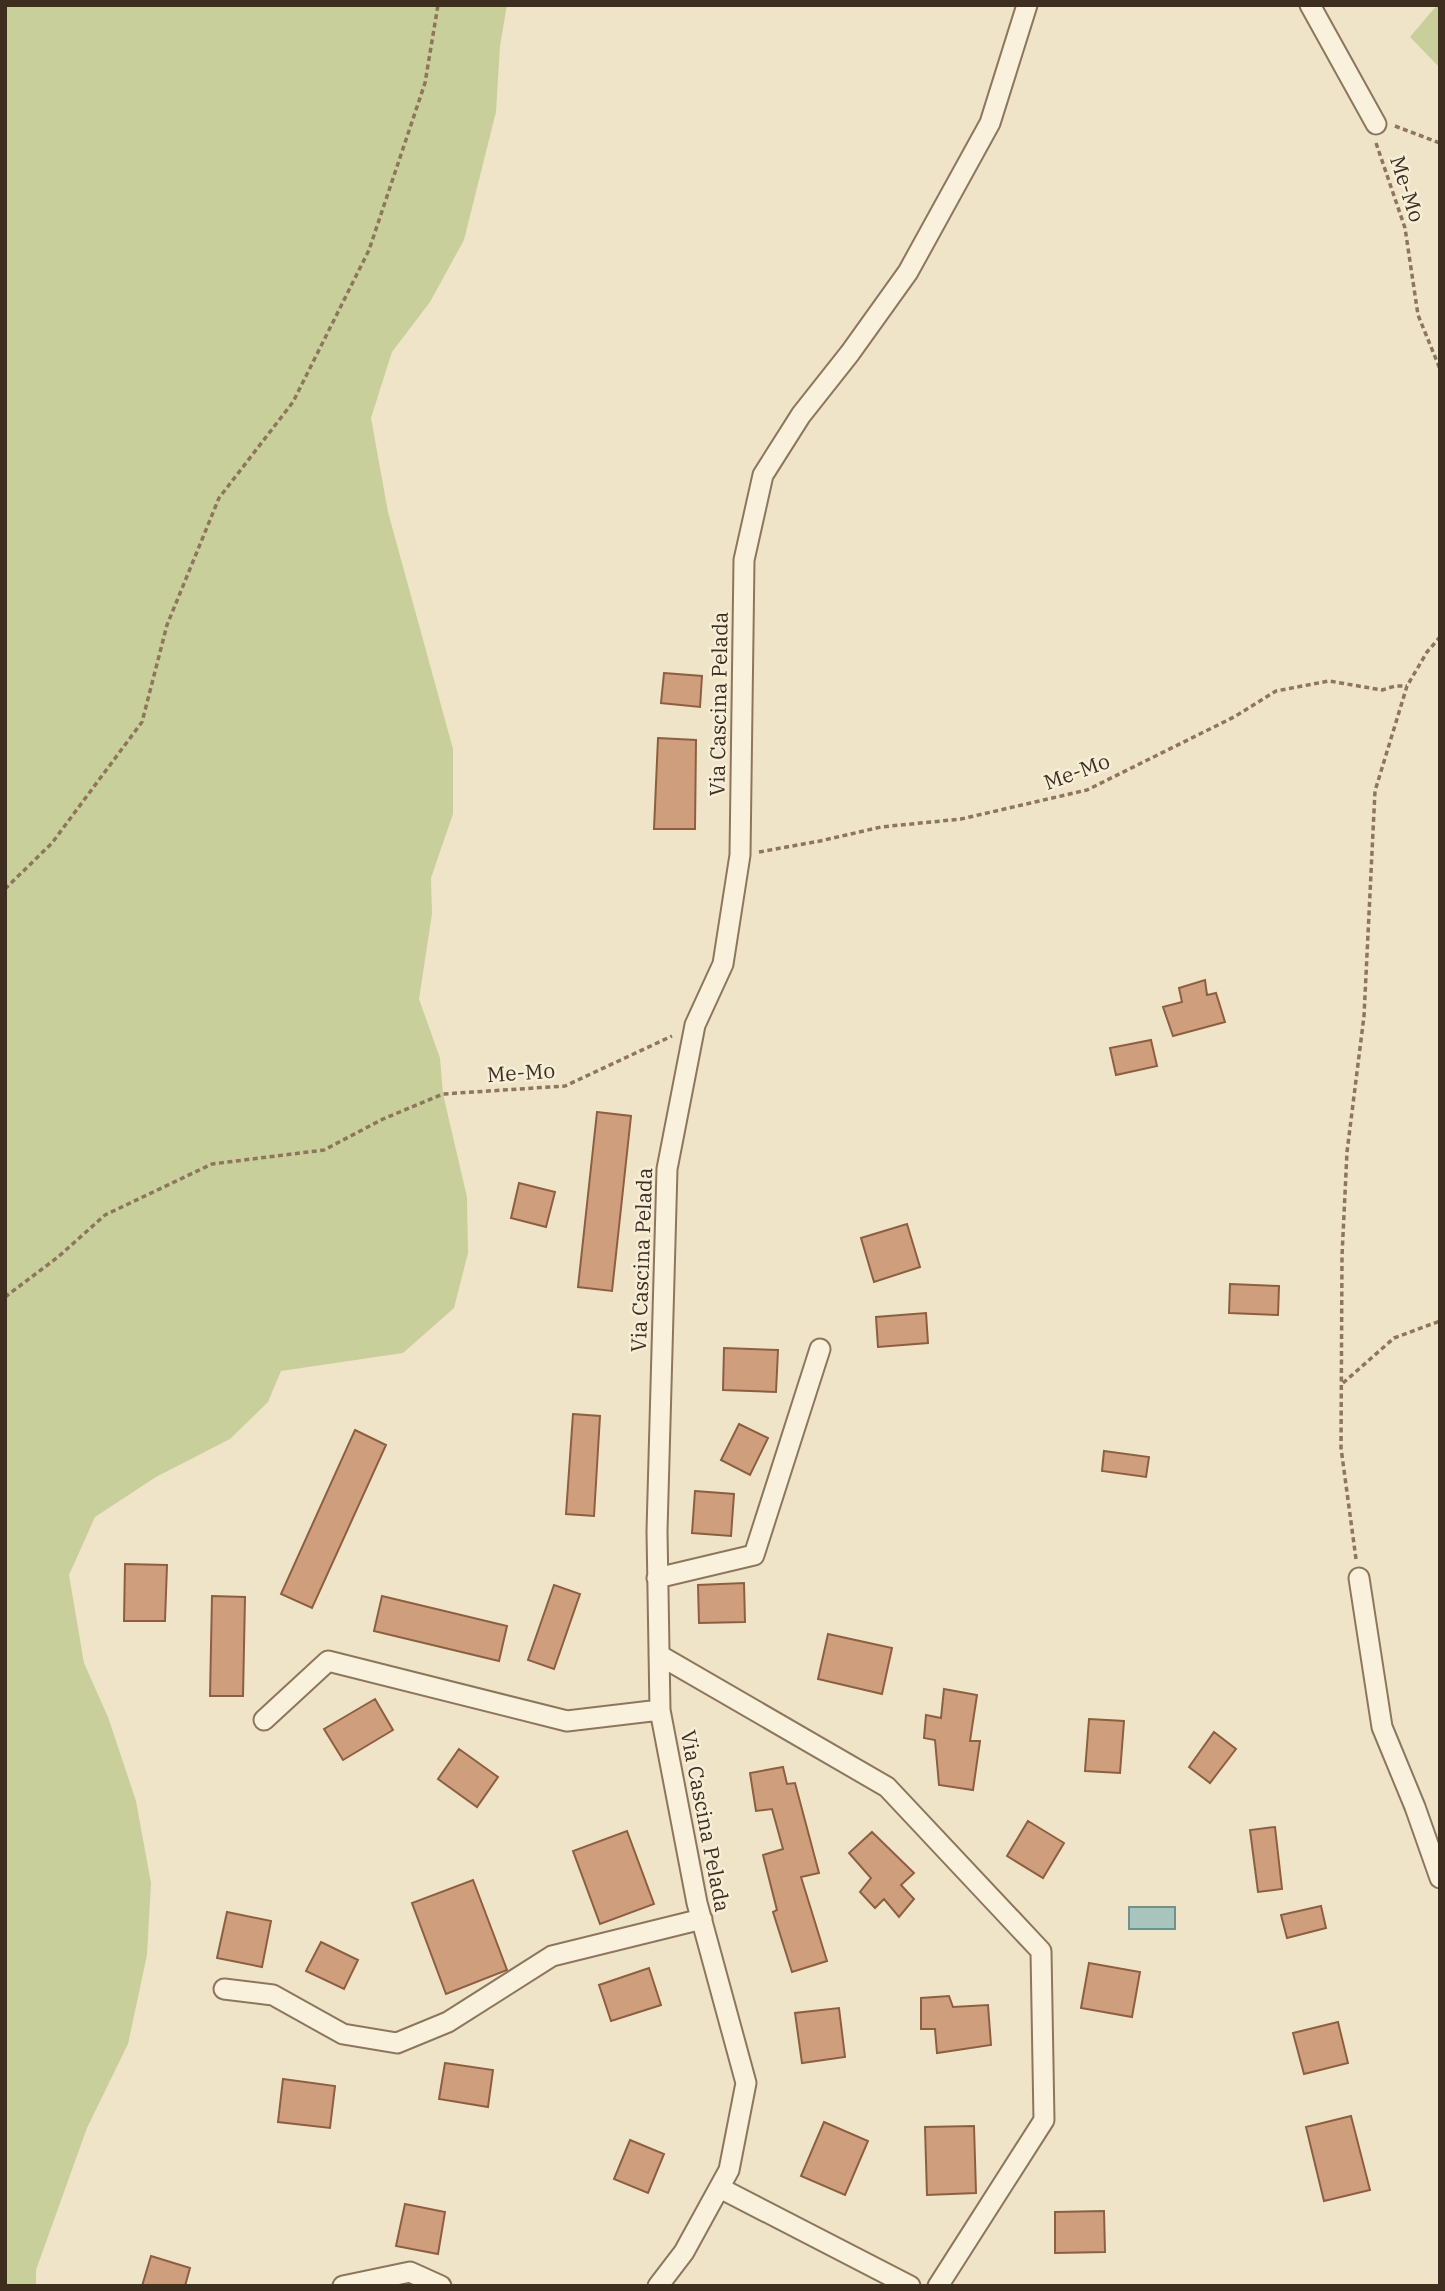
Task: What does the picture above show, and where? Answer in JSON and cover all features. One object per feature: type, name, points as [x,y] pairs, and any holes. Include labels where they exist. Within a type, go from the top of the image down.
[{"type":"street","name":"Via Cascina Pelada","points":[[658,2286],[684,2252],[729,2170],[746,2083],[702,1919],[660,1710],[657,1578],[667,1169],[695,1025],[723,964],[740,855],[744,559],[763,475],[801,415],[908,272],[990,123],[1027,5]]},
{"type":"street","points":[[1310,5],[1376,124]]},
{"type":"street","points":[[657,1578],[754,1555],[820,1349]]},
{"type":"street","points":[[1359,1578],[1382,1727],[1415,1807],[1440,1878]]},
{"type":"street","points":[[659,1655],[887,1787],[1041,1951],[1044,2120],[938,2286]]},
{"type":"street","points":[[264,1720],[328,1661],[567,1721],[660,1710]]},
{"type":"street","points":[[224,1989],[273,1996],[343,2034],[397,2043],[448,2022],[552,1956],[702,1919]]},
{"type":"street","points":[[720,2188],[911,2286]]},
{"type":"street","points":[[343,2286],[410,2272],[441,2286]]},
{"type":"path","points":[[5,889],[52,843],[142,722],[167,625],[219,498],[293,402],[369,250],[425,83],[438,5]]},
{"type":"path","name":"Me-Mo","points":[[1440,143],[1387,123],[1376,124],[1374,132],[1375,143],[1405,228],[1418,315],[1440,369]]},
{"type":"path","points":[[1359,1578],[1341,1448],[1342,1256],[1347,1152],[1364,1016],[1375,791],[1407,685],[1440,636]]},
{"type":"path","name":"Me-Mo","points":[[740,855],[881,827],[961,818],[1087,790],[1234,717],[1276,691],[1329,681],[1382,690],[1407,685]]},
{"type":"path","name":"Me-Mo","points":[[5,1297],[58,1257],[105,1215],[212,1164],[324,1150],[383,1119],[443,1094],[565,1086],[695,1025]]},
{"type":"path","points":[[1342,1384],[1394,1338],[1440,1321]]},
{"type":"green space","points":[[5,5],[507,5],[500,46],[496,112],[464,240],[430,302],[392,352],[371,418],[388,512],[453,749],[453,814],[431,878],[432,914],[419,999],[440,1058],[443,1094],[467,1197],[468,1253],[454,1308],[403,1353],[281,1371],[268,1402],[230,1439],[156,1477],[95,1517],[69,1575],[84,1663],[108,1717],[136,1801],[151,1883],[147,1955],[128,2044],[87,2128],[36,2270],[36,2286],[5,2286]]},
{"type":"green space","points":[[1437,5],[1440,5],[1440,68],[1410,37]]},
{"type":"water","points":[[1129,1907],[1175,1907],[1175,1929],[1129,1929]]},
{"type":"building","points":[[664,673],[702,676],[700,707],[661,703]]},
{"type":"building","points":[[658,738],[696,740],[695,829],[654,829]]},
{"type":"building","points":[[1205,980],[1207,995],[1216,993],[1225,1022],[1173,1036],[1163,1007],[1182,1002],[1179,988]]},
{"type":"building","points":[[1151,1040],[1157,1066],[1116,1075],[1110,1048]]},
{"type":"building","points":[[597,1112],[631,1116],[612,1291],[578,1287]]},
{"type":"building","points":[[519,1183],[555,1192],[546,1227],[511,1218]]},
{"type":"building","points":[[907,1224],[920,1267],[874,1282],[861,1238]]},
{"type":"building","points":[[1230,1284],[1279,1286],[1278,1315],[1229,1313]]},
{"type":"building","points":[[926,1313],[928,1343],[878,1347],[876,1317]]},
{"type":"building","points":[[724,1348],[778,1350],[776,1392],[723,1390]]},
{"type":"building","points":[[573,1414],[600,1416],[594,1516],[566,1514]]},
{"type":"building","points":[[739,1424],[768,1438],[750,1475],[721,1460]]},
{"type":"building","points":[[355,1430],[386,1445],[312,1608],[281,1594]]},
{"type":"building","points":[[1104,1451],[1149,1457],[1146,1477],[1102,1471]]},
{"type":"building","points":[[695,1491],[734,1494],[731,1536],[692,1533]]},
{"type":"building","points":[[125,1564],[167,1565],[165,1621],[124,1621]]},
{"type":"building","points":[[744,1583],[745,1622],[699,1623],[698,1585]]},
{"type":"building","points":[[554,1585],[580,1594],[554,1669],[528,1660]]},
{"type":"building","points":[[212,1596],[245,1597],[243,1696],[210,1696]]},
{"type":"building","points":[[382,1596],[507,1626],[499,1661],[374,1631]]},
{"type":"building","points":[[828,1634],[892,1648],[882,1694],[818,1679]]},
{"type":"building","points":[[944,1689],[977,1695],[970,1741],[980,1741],[973,1790],[939,1785],[935,1740],[924,1738],[926,1715],[941,1718]]},
{"type":"building","points":[[375,1699],[393,1730],[343,1760],[324,1729]]},
{"type":"building","points":[[1089,1719],[1124,1721],[1120,1773],[1085,1771]]},
{"type":"building","points":[[1214,1732],[1236,1749],[1210,1783],[1189,1767]]},
{"type":"building","points":[[459,1749],[498,1777],[477,1807],[438,1779]]},
{"type":"building","points":[[783,1767],[787,1784],[795,1783],[819,1873],[801,1877],[827,1961],[792,1972],[773,1912],[777,1910],[763,1855],[783,1849],[772,1809],[756,1811],[750,1773]]},
{"type":"building","points":[[1028,1821],[1064,1843],[1043,1878],[1007,1856]]},
{"type":"building","points":[[1275,1827],[1282,1889],[1258,1892],[1250,1830]]},
{"type":"building","points":[[627,1831],[654,1904],[600,1924],[573,1851]]},
{"type":"building","points":[[872,1832],[914,1873],[901,1885],[914,1899],[899,1917],[884,1899],[875,1908],[860,1892],[871,1878],[849,1853]]},
{"type":"building","points":[[473,1880],[507,1970],[446,1994],[412,1903]]},
{"type":"building","points":[[1321,1906],[1326,1928],[1287,1938],[1281,1915]]},
{"type":"building","points":[[227,1912],[271,1921],[262,1967],[217,1958]]},
{"type":"building","points":[[321,1942],[358,1960],[344,1989],[306,1971]]},
{"type":"building","points":[[1089,1963],[1140,1972],[1132,2017],[1081,2008]]},
{"type":"building","points":[[649,1968],[661,2005],[611,2021],[599,1985]]},
{"type":"building","points":[[949,1996],[953,2007],[988,2005],[991,2045],[937,2053],[935,2029],[921,2029],[921,1998]]},
{"type":"building","points":[[839,2008],[845,2057],[802,2063],[795,2013]]},
{"type":"building","points":[[1338,2022],[1348,2063],[1304,2074],[1293,2033]]},
{"type":"building","points":[[445,2063],[493,2070],[488,2107],[439,2099]]},
{"type":"building","points":[[283,2079],[335,2086],[330,2128],[278,2122]]},
{"type":"building","points":[[1351,2116],[1370,2190],[1324,2201],[1306,2127]]},
{"type":"building","points":[[824,2122],[868,2141],[845,2195],[801,2176]]},
{"type":"building","points":[[974,2126],[976,2193],[927,2195],[925,2127]]},
{"type":"building","points":[[630,2140],[664,2154],[648,2193],[614,2179]]},
{"type":"building","points":[[405,2204],[445,2212],[438,2254],[396,2246]]},
{"type":"building","points":[[1104,2211],[1105,2252],[1055,2253],[1055,2212]]},
{"type":"building","points":[[151,2256],[190,2268],[185,2286],[142,2286]]}]
